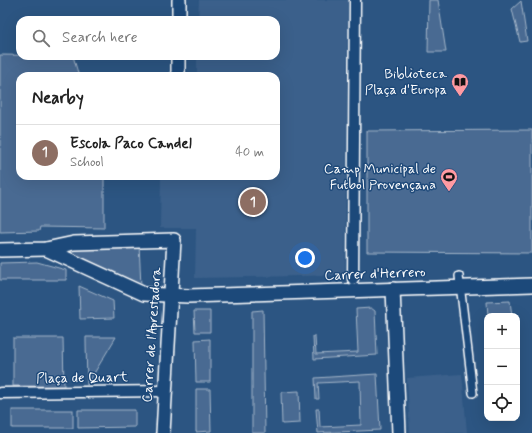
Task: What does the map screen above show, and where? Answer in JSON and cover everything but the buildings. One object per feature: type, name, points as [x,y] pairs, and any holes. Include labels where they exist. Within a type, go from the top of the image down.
[{"type":"street","points":[[179,0],[179,16]]},
{"type":"street","points":[[353,279],[355,0]]},
{"type":"street","points":[[178,60],[178,72]]},
{"type":"street","name":"Carrer de l'Aprestadora","points":[[46,249],[74,242],[174,240],[162,433]]},
{"type":"street","points":[[0,250],[46,249]]},
{"type":"street","name":"Carrer d'Herrero","points":[[46,249],[144,294],[171,296],[393,289],[460,282],[532,285]]},
{"type":"street","points":[[393,289],[400,433]]},
{"type":"street","name":"Plaça de Quart","points":[[0,393],[165,391]]},
{"type":"lane","points":[[460,282],[473,393]]},
{"type":"shaded area","points":[[199,0],[348,0],[345,275],[195,278],[196,228],[160,228],[161,180],[280,180],[280,72],[197,72],[197,60],[280,60],[280,16],[198,16]]},
{"type":"shaded area","points":[[429,0],[438,0],[446,52],[428,52]]},
{"type":"shaded area","points":[[521,1],[527,41],[520,42],[512,9]]},
{"type":"shaded area","points":[[0,55],[16,55],[16,60],[74,60],[78,72],[16,72],[16,180],[104,180],[104,228],[40,227],[39,231],[0,232]]},
{"type":"shaded area","name":"Camp Municipal de Futbol Provençana","points":[[532,130],[532,253],[367,252],[367,131]]},
{"type":"shaded area","points":[[139,244],[141,287],[69,253],[70,249]]},
{"type":"shaded area","points":[[37,262],[66,270],[66,280],[0,280],[0,263]]},
{"type":"shaded area","points":[[79,286],[113,301],[114,318],[80,319]]},
{"type":"shaded area","points":[[510,301],[512,313],[488,313],[487,302]]},
{"type":"shaded area","points":[[371,308],[375,311],[377,355],[314,359],[313,336],[315,336],[316,354],[358,352],[356,309]]},
{"type":"shaded area","points":[[263,310],[265,433],[252,433],[252,311]]},
{"type":"shaded area","points":[[194,311],[210,311],[210,332],[195,332]]},
{"type":"shaded area","points":[[86,337],[116,337],[87,385],[86,342]]},
{"type":"shaded area","points":[[13,338],[63,338],[64,386],[13,386]]},
{"type":"shaded area","points":[[210,339],[210,382],[196,382],[195,340]]},
{"type":"shaded area","points":[[377,374],[380,430],[318,433],[316,409],[319,409],[320,427],[361,425],[360,381],[318,383],[319,399],[316,399],[315,378]]},
{"type":"shaded area","points":[[462,374],[467,433],[410,433],[407,378]]},
{"type":"shaded area","points":[[196,389],[210,389],[211,431],[196,432]]},
{"type":"shaded area","points":[[299,391],[300,423],[282,424],[281,392]]},
{"type":"shaded area","points":[[12,410],[73,410],[73,428],[12,428]]},
{"type":"shaded area","points":[[78,410],[135,410],[135,427],[78,428]]},
{"type":"place","name":"Biblioteca Plaça d'Europa","points":[[460,97]]},
{"type":"place","name":"Camp Municipal de Futbol Provençana","points":[[449,192]]},
{"type":"place","name":"Escola Paco Candel","points":[[253,202]]}]
